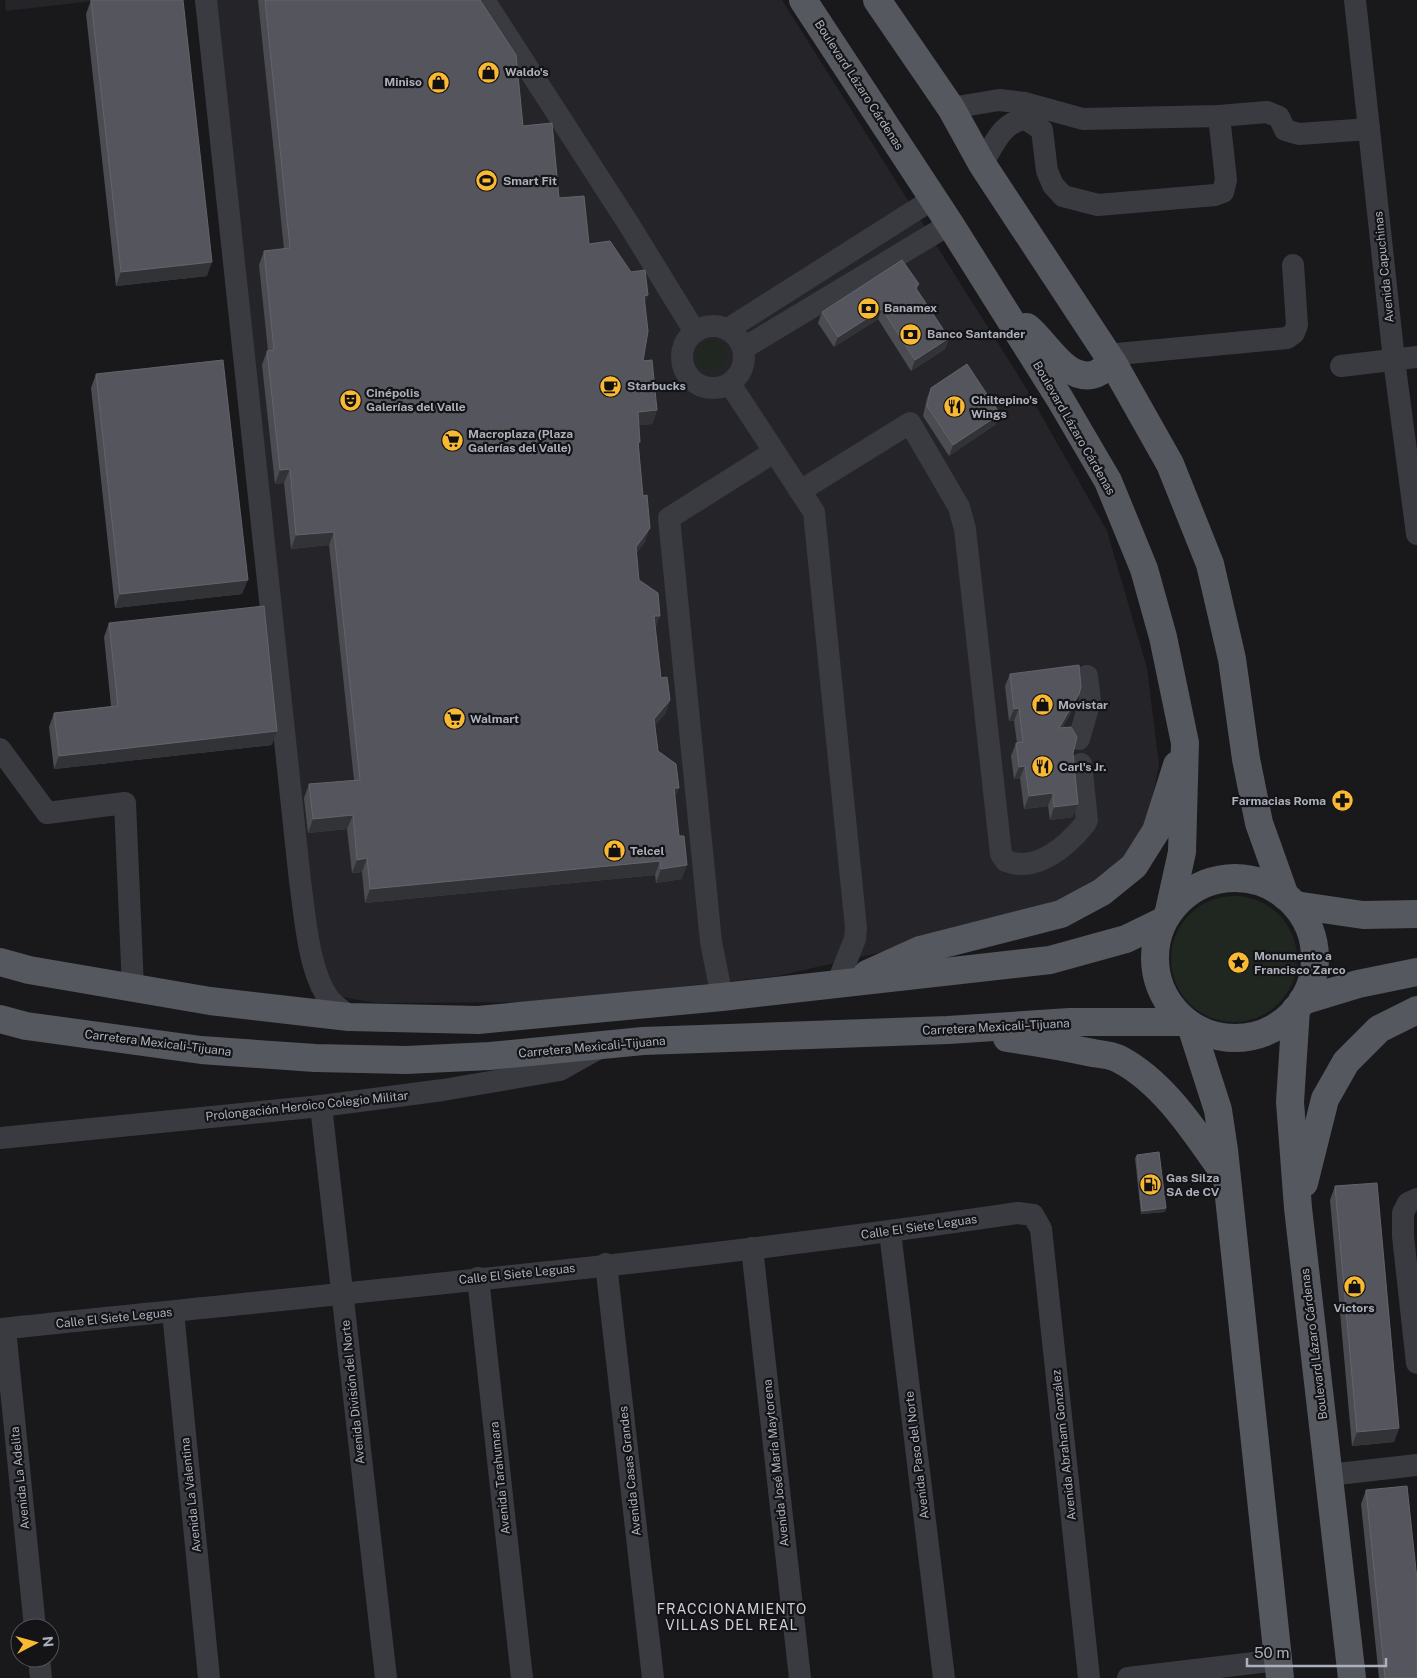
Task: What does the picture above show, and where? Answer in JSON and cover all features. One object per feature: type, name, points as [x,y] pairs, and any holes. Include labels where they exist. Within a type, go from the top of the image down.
[{"type":"main road","name":"Boulevard Lázaro Cárdenas","points":[[803,0],[950,224],[1060,399],[1108,481],[1144,569],[1163,637],[1185,742],[1182,852],[1166,916]]},
{"type":"main road","points":[[878,0],[951,108],[982,164],[1110,359],[1170,464],[1210,564],[1232,659],[1246,759],[1259,823],[1290,900],[1306,922],[1313,942],[1314,962],[1311,982],[1299,1005],[1280,1024],[1267,1031],[1239,1038],[1217,1036],[1189,1024],[1171,1006],[1160,987],[1155,965],[1156,943],[1166,916]]},
{"type":"main road","points":[[1003,311],[1017,318],[1030,329],[1066,368],[1076,374],[1092,375],[1110,359]]},
{"type":"main road","points":[[842,984],[920,950],[1061,914],[1102,892],[1134,866],[1156,831],[1185,742]]},
{"type":"main road","points":[[0,962],[29,970],[133,988],[210,1000],[349,1017],[478,1020],[722,997],[1050,960],[1126,939],[1166,916],[1196,888],[1213,881],[1232,878],[1250,880],[1268,886],[1290,900],[1363,915],[1417,914]]},
{"type":"main road","points":[[1299,1005],[1358,984],[1417,972]]},
{"type":"main road","points":[[643,1041],[716,1020],[722,1009],[722,997]]},
{"type":"main road","name":"Boulevard Lázaro Cárdenas","points":[[1299,1005],[1290,1102],[1298,1208],[1352,1678]]},
{"type":"main road","points":[[1298,1208],[1325,1099],[1346,1062],[1379,1030],[1417,1010]]},
{"type":"main road","name":"Carretera Mexicali–Tijuana","points":[[0,1019],[26,1026],[201,1050],[315,1058],[424,1059],[490,1056],[643,1041],[948,1030],[1070,1022],[1189,1024]]},
{"type":"main road","points":[[1189,1024],[1218,1110],[1228,1180],[1279,1669]]},
{"type":"main road","points":[[948,1030],[1058,1045],[1118,1058],[1144,1076],[1164,1096],[1196,1134],[1228,1180]]},
{"type":"street","points":[[206,0],[307,932],[317,974],[329,999],[349,1017]]},
{"type":"street","points":[[484,0],[628,223],[695,332]]},
{"type":"street","name":"Avenida Capuchinas","points":[[1355,0],[1394,360],[1417,534]]},
{"type":"street","points":[[951,108],[999,100],[1025,103],[1082,119],[1218,116],[1267,112],[1279,117],[1285,130],[1299,134],[1369,130]]},
{"type":"street","points":[[982,164],[1003,129],[1015,120],[1026,119],[1042,130],[1047,171],[1052,184],[1063,196],[1098,205],[1215,195],[1223,192],[1226,180],[1218,116]]},
{"type":"street","points":[[728,329],[933,199]]},
{"type":"street","points":[[744,348],[950,224]]},
{"type":"street","points":[[1110,359],[1287,338],[1294,333],[1297,325],[1293,265]]},
{"type":"street","points":[[801,283],[816,305]]},
{"type":"street","points":[[711,326],[728,329],[735,334],[744,348],[743,369],[738,378],[730,384],[709,388],[699,385],[688,374],[682,360],[683,349],[695,332],[711,326]]},
{"type":"street","points":[[1341,366],[1417,357]]},
{"type":"street","points":[[730,384],[814,512],[855,913],[855,939],[842,984]]},
{"type":"street","points":[[800,491],[910,423],[946,482],[959,507],[966,529],[1001,854],[1006,861],[1012,864],[1026,863],[1059,851],[1085,824],[1087,820],[1081,764]]},
{"type":"street","points":[[722,997],[714,966],[669,518],[774,452]]},
{"type":"street","points":[[1079,739],[1090,701],[1087,676]]},
{"type":"street","points":[[0,749],[47,813],[125,803],[133,988]]},
{"type":"street","name":"Prolongación Heroico Colegio Militar","points":[[0,1138],[321,1106],[443,1090],[560,1070],[607,1044]]},
{"type":"street","name":"Avenida División del Norte","points":[[321,1106],[386,1678]]},
{"type":"street","points":[[1417,1199],[1408,1203],[1403,1213],[1417,1363]]},
{"type":"street","name":"Calle El Siete Leguas","points":[[2,1329],[752,1248],[890,1232],[1018,1213],[1032,1214]]},
{"type":"street","name":"Avenida Abraham González","points":[[1032,1214],[1041,1228],[1089,1678]]},
{"type":"street","name":"Avenida Paso del Norte","points":[[890,1232],[944,1678]]},
{"type":"street","name":"Avenida José María Maytorena","points":[[752,1248],[800,1678]]},
{"type":"street","name":"Avenida Casas Grandes","points":[[606,1264],[653,1678]]},
{"type":"street","name":"Avenida Tarahumara","points":[[478,1278],[522,1678]]},
{"type":"street","name":"Avenida La Valentina","points":[[173,1312],[209,1678]]},
{"type":"street","name":"Avenida La Adelita","points":[[2,1329],[35,1618]]},
{"type":"street","points":[[1329,1475],[1417,1464]]},
{"type":"street","points":[[1128,1678],[1279,1669]]},
{"type":"shaded area","points":[[5,0],[101,0],[6,11]]},
{"type":"shaded area","points":[[202,0],[782,0],[1023,383],[1107,531],[1147,668],[1159,765],[1146,828],[1112,873],[1064,899],[878,953],[778,976],[539,1002],[378,1003],[311,992]]},
{"type":"shaded area","points":[[711,340],[722,344],[726,355],[722,366],[711,370],[700,366],[696,355],[700,344]]},
{"type":"shaded area","points":[[1234,896],[1258,901],[1278,915],[1292,935],[1297,959],[1292,983],[1278,1003],[1258,1017],[1234,1022],[1210,1017],[1190,1003],[1176,983],[1171,959],[1176,935],[1190,915],[1210,901]]},
{"type":"building","points":[[91,0],[183,0],[212,262],[121,272]]},
{"type":"building","name":"Macroplaza (Plaza Galerías del Valle)","points":[[265,0],[480,0],[516,55],[523,126],[552,123],[559,198],[584,196],[589,244],[610,241],[631,272],[645,270],[648,295],[644,296],[648,331],[643,361],[652,360],[657,410],[638,412],[640,442],[638,442],[643,496],[647,495],[650,528],[636,547],[639,580],[658,593],[660,616],[654,616],[661,678],[667,677],[670,700],[654,719],[658,751],[676,764],[679,788],[674,788],[679,836],[684,836],[687,865],[661,869],[660,861],[370,889],[367,858],[357,860],[353,815],[313,819],[309,784],[360,780],[334,532],[296,535],[290,469],[280,470],[267,351],[274,350],[264,251],[290,248]]},
{"type":"building","points":[[902,260],[919,284],[915,287],[949,338],[915,360],[882,309],[838,337],[822,312]]},
{"type":"building","points":[[223,360],[248,580],[120,594],[96,374]]},
{"type":"building","name":"Chiltepino's Wings","points":[[967,364],[1000,414],[953,445],[927,406],[931,388]]},
{"type":"building","points":[[264,606],[277,731],[59,756],[54,713],[118,706],[109,623]]},
{"type":"building","points":[[1079,665],[1081,687],[1079,694],[1059,728],[1071,727],[1077,737],[1073,753],[1078,804],[1054,807],[1053,793],[1029,796],[1025,766],[1019,767],[1016,743],[1023,742],[1019,708],[1014,709],[1010,674]]},
{"type":"building","name":"Gas Silza SA de CV","points":[[1159,1152],[1166,1208],[1142,1211],[1137,1155]]},
{"type":"building","points":[[1377,1183],[1399,1428],[1357,1432],[1335,1186]]},
{"type":"building","points":[[1407,1486],[1417,1579],[1417,1678],[1385,1678],[1366,1490]]},
{"type":"place","name":"Waldo's","points":[[489,72]]},
{"type":"place","name":"Miniso","points":[[438,82]]},
{"type":"place","name":"Smart Fit","points":[[487,181]]},
{"type":"place","name":"Banamex","points":[[868,308]]},
{"type":"place","name":"Banco Santander","points":[[911,334]]},
{"type":"place","name":"Starbucks","points":[[611,386]]},
{"type":"place","name":"Cinépolis Galerías del Valle","points":[[350,400]]},
{"type":"place","name":"Chiltepino's Wings","points":[[955,407]]},
{"type":"place","name":"Macroplaza (Plaza Galerías del Valle)","points":[[452,441]]},
{"type":"place","name":"Movistar","points":[[1042,705]]},
{"type":"place","name":"Walmart","points":[[454,719]]},
{"type":"place","name":"Carl's Jr.","points":[[1043,767]]},
{"type":"place","name":"Farmacias Roma","points":[[1342,801]]},
{"type":"place","name":"Telcel","points":[[614,851]]},
{"type":"place","name":"Monumento a Francisco Zarco","points":[[1238,963]]},
{"type":"place","name":"Gas Silza SA de CV","points":[[1150,1185]]},
{"type":"place","name":"Victors","points":[[1354,1287]]},
{"type":"district","name":"FRACCIONAMIENTO VILLAS DEL REAL","points":[[732,1618]]}]
